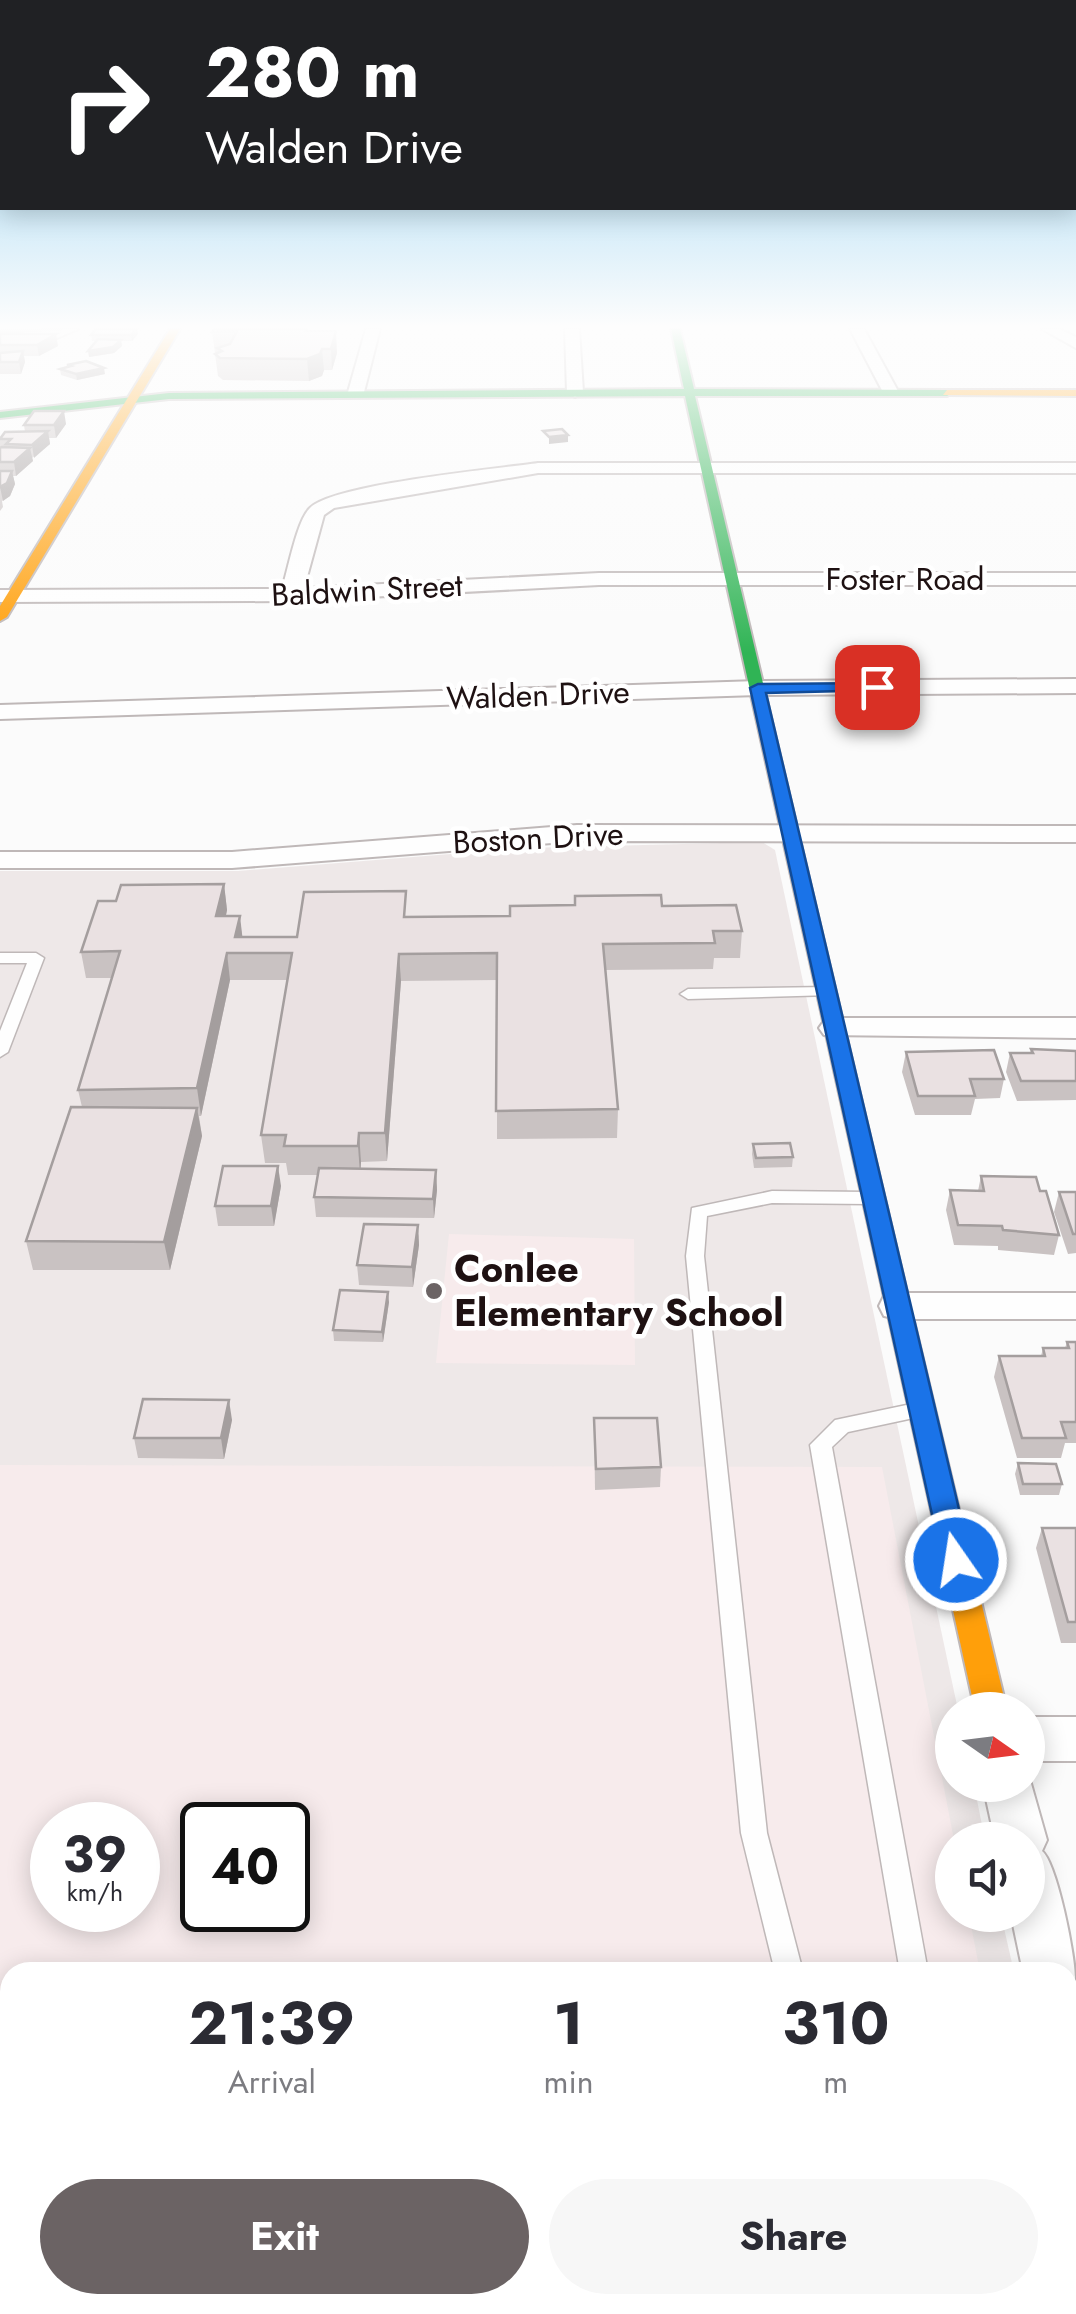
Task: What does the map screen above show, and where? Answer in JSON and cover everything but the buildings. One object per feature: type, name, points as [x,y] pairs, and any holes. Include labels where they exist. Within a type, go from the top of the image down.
[{"type":"street","points":[[0,617],[7,596],[108,437]]},
{"type":"street","points":[[701,437],[987,1692]]},
{"type":"street","points":[[290,595],[312,517],[336,501],[524,469],[1076,468]]},
{"type":"street","name":"Foster Road","points":[[733,579],[1076,578]]},
{"type":"street","name":"Baldwin Street","points":[[7,596],[290,595],[588,579],[733,579]]},
{"type":"street","name":"Walden Drive","points":[[0,712],[758,688],[1076,686]]},
{"type":"street","name":"Boston Drive","points":[[0,860],[232,860],[577,833],[1076,834]]},
{"type":"street","points":[[835,1028],[1076,1028]]},
{"type":"street","points":[[898,1306],[1076,1306]]},
{"type":"street","points":[[1045,1739],[1076,1739]]},
{"type":"street","points":[[1042,1932],[1049,1962]]},
{"type":"lane","points":[[0,958],[36,958],[0,1052]]},
{"type":"lane","points":[[688,994],[827,992]]},
{"type":"lane","points":[[786,1962],[754,1833],[694,1256],[698,1212],[772,1198],[874,1198]]},
{"type":"lane","points":[[912,1962],[822,1445],[842,1425],[922,1410]]},
{"type":"shaded area","name":"Conlee Elementary School","points":[[762,842],[775,850],[954,1692],[935,1692],[935,1802],[977,1802],[981,1822],[935,1822],[935,1932],[1005,1932],[1012,1962],[0,1962],[0,871],[238,871],[526,848]]},
{"type":"shaded area","points":[[449,1234],[634,1239],[635,1365],[436,1363]]},
{"type":"shaded area","points":[[0,1465],[882,1467],[935,1742],[935,1802],[947,1802],[951,1822],[935,1822],[935,1932],[972,1932],[978,1962],[0,1962]]},
{"type":"traffic: fast","points":[[700,437],[895,1292]]},
{"type":"traffic: slow","points":[[0,617],[109,437]]},
{"type":"traffic: slow","points":[[895,1292],[987,1692]]},
{"type":"place","name":"Conlee Elementary School","points":[[434,1291]]},
{"type":"route","points":[[877,687],[758,688],[956,1560]]}]
